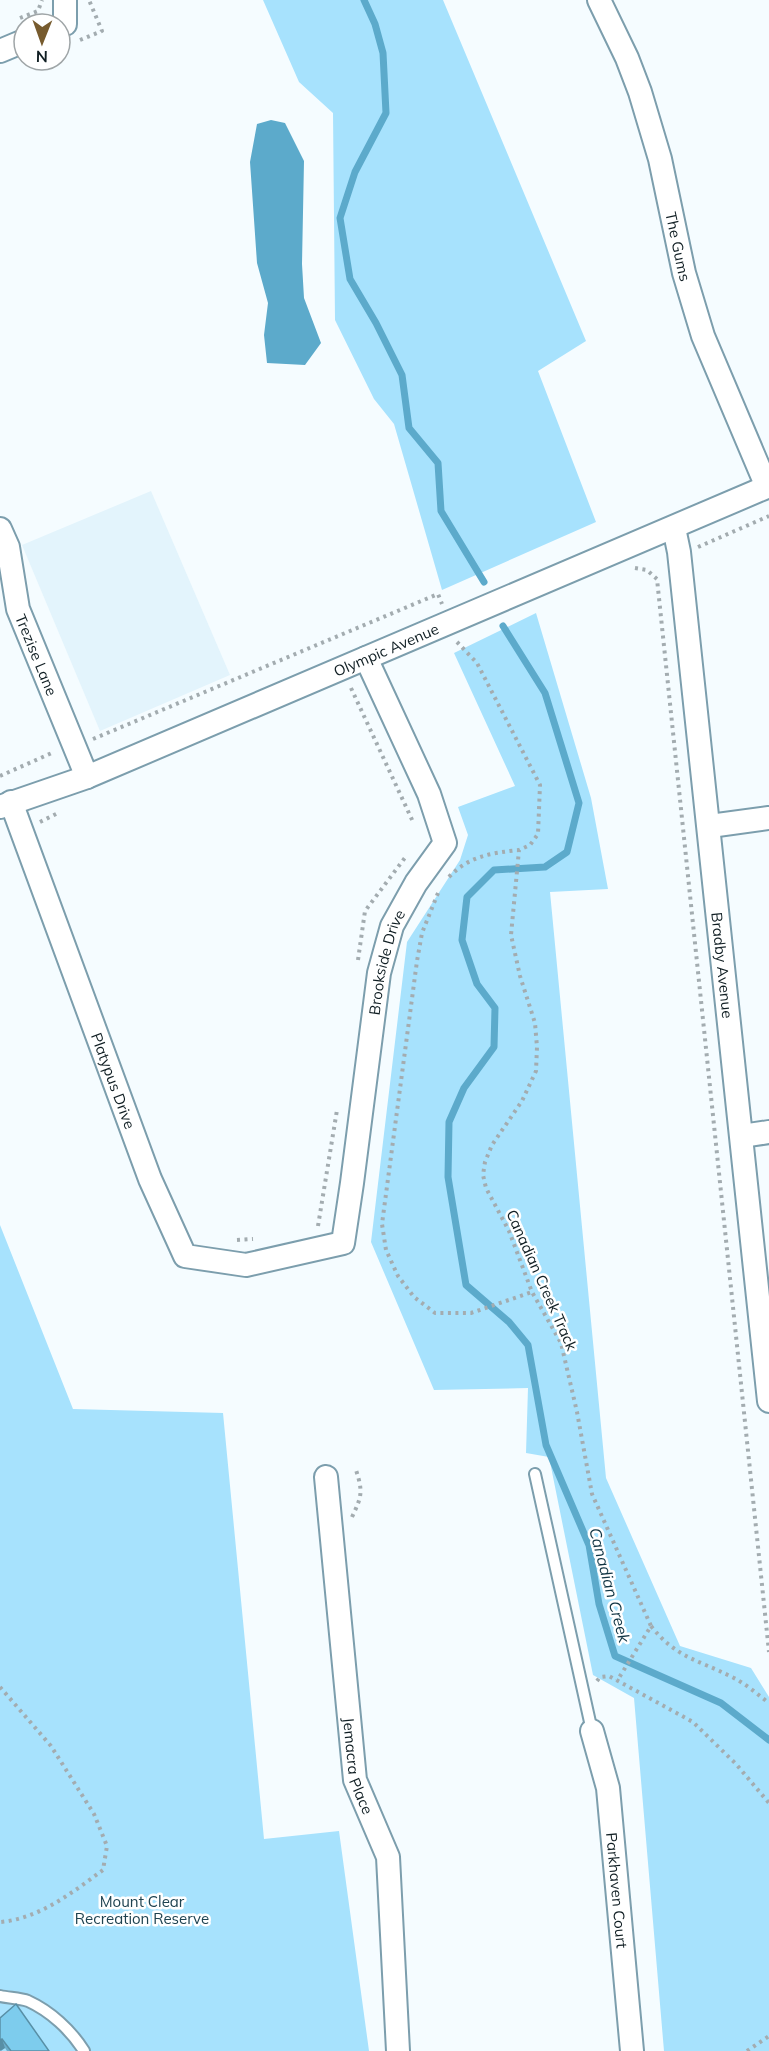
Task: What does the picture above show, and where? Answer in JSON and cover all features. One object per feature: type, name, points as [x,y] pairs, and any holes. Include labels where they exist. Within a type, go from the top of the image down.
[{"type":"street","name":"The Gums","points":[[599,0],[627,58],[640,92],[660,159],[684,273],[703,336],[768,487]]},
{"type":"street","points":[[0,51],[12,40]]},
{"type":"street","name":"Olympic Avenue","points":[[6,805],[87,777],[768,487]]},
{"type":"street","name":"Bradby Avenue","points":[[674,528],[680,552],[710,826],[769,1401]]},
{"type":"street","name":"Trezise Lane","points":[[0,529],[8,547],[18,609],[81,744],[87,777]]},
{"type":"street","name":"Brookside Drive","points":[[291,1256],[343,1243],[379,974],[392,926],[416,883],[445,843],[429,794],[366,658]]},
{"type":"street","name":"Platypus Drive","points":[[6,805],[150,1179],[185,1256],[246,1265],[291,1256]]},
{"type":"street","points":[[710,826],[769,818]]},
{"type":"street","points":[[742,1136],[769,1132]]},
{"type":"street","name":"Jemacra Place","points":[[326,1477],[355,1780],[388,1857],[398,2051]]},
{"type":"street","name":"Parkhaven Court","points":[[592,1731],[608,1788],[632,2051]]},
{"type":"lane","points":[[536,1474],[592,1731]]},
{"type":"lane","points":[[0,1996],[27,2001],[57,2020],[84,2051]]},
{"type":"path","points":[[697,547],[769,516]]},
{"type":"path","points":[[634,567],[647,570],[657,579],[769,1652]]},
{"type":"path","points":[[0,776],[438,594],[443,606]]},
{"type":"path","points":[[446,881],[459,867],[472,859],[492,853],[519,850],[530,845],[538,834],[540,785],[477,663],[456,641]]},
{"type":"path","name":"Canadian Creek Track","points":[[519,850],[511,935],[520,976],[535,1023],[536,1071],[522,1101],[492,1145],[485,1162],[483,1175],[486,1188],[509,1231],[532,1292],[561,1343],[592,1494],[651,1626],[660,1638],[676,1652],[741,1681],[769,1703]]},
{"type":"path","points":[[440,887],[422,933],[419,952],[382,1224],[386,1250],[398,1276],[414,1297],[435,1313],[471,1313],[532,1292]]},
{"type":"path","points":[[233,1240],[255,1239]]},
{"type":"path","points":[[349,1523],[361,1497],[362,1489],[356,1470]]},
{"type":"path","points":[[651,1626],[641,1646],[618,1678],[693,1722],[736,1764],[769,1803]]},
{"type":"path","points":[[0,1687],[51,1746],[94,1814],[107,1846],[103,1870],[86,1883],[54,1904],[34,1913],[0,1922]]},
{"type":"path","points":[[747,2051],[769,2036]]},
{"type":"shaded area","points":[[271,120],[285,123],[304,161],[302,264],[304,298],[321,343],[305,365],[267,363],[264,335],[268,303],[257,263],[250,162],[257,124]]},
{"type":"shaded area","points":[[151,491],[230,675],[100,731],[22,545]]},
{"type":"green space","points":[[263,0],[443,0],[586,341],[538,371],[596,522],[442,590],[394,424],[374,399],[335,320],[333,113],[299,82]]},
{"type":"green space","points":[[536,613],[591,798],[608,889],[550,892],[606,1478],[680,1646],[751,1668],[769,1697],[769,2051],[664,2051],[634,1698],[593,1675],[549,1457],[526,1453],[528,1388],[434,1390],[371,1242],[407,942],[460,860],[468,835],[458,807],[515,786],[454,653]]},
{"type":"green space","name":"Mount Clear Recreation Reserve","points":[[0,1225],[73,1409],[223,1413],[264,1839],[339,1831],[369,2051],[0,2051]]},
{"type":"building","points":[[16,2004],[49,2051],[11,2051],[2,2039],[0,2040],[0,2018]]},
{"type":"waterway","name":"Canadian Creek","points":[[364,0],[375,24],[383,53],[386,113],[355,172],[340,218],[350,279],[376,323],[402,375],[409,428],[438,463],[441,511],[484,582]]},
{"type":"waterway","name":"Canadian Creek","points":[[503,626],[545,693],[579,803],[567,852],[545,867],[494,870],[467,897],[462,940],[477,984],[495,1008],[494,1047],[464,1088],[449,1122],[448,1177],[466,1285],[509,1322],[528,1345],[546,1445],[589,1545],[599,1604],[615,1656],[721,1703],[769,1740]]}]
